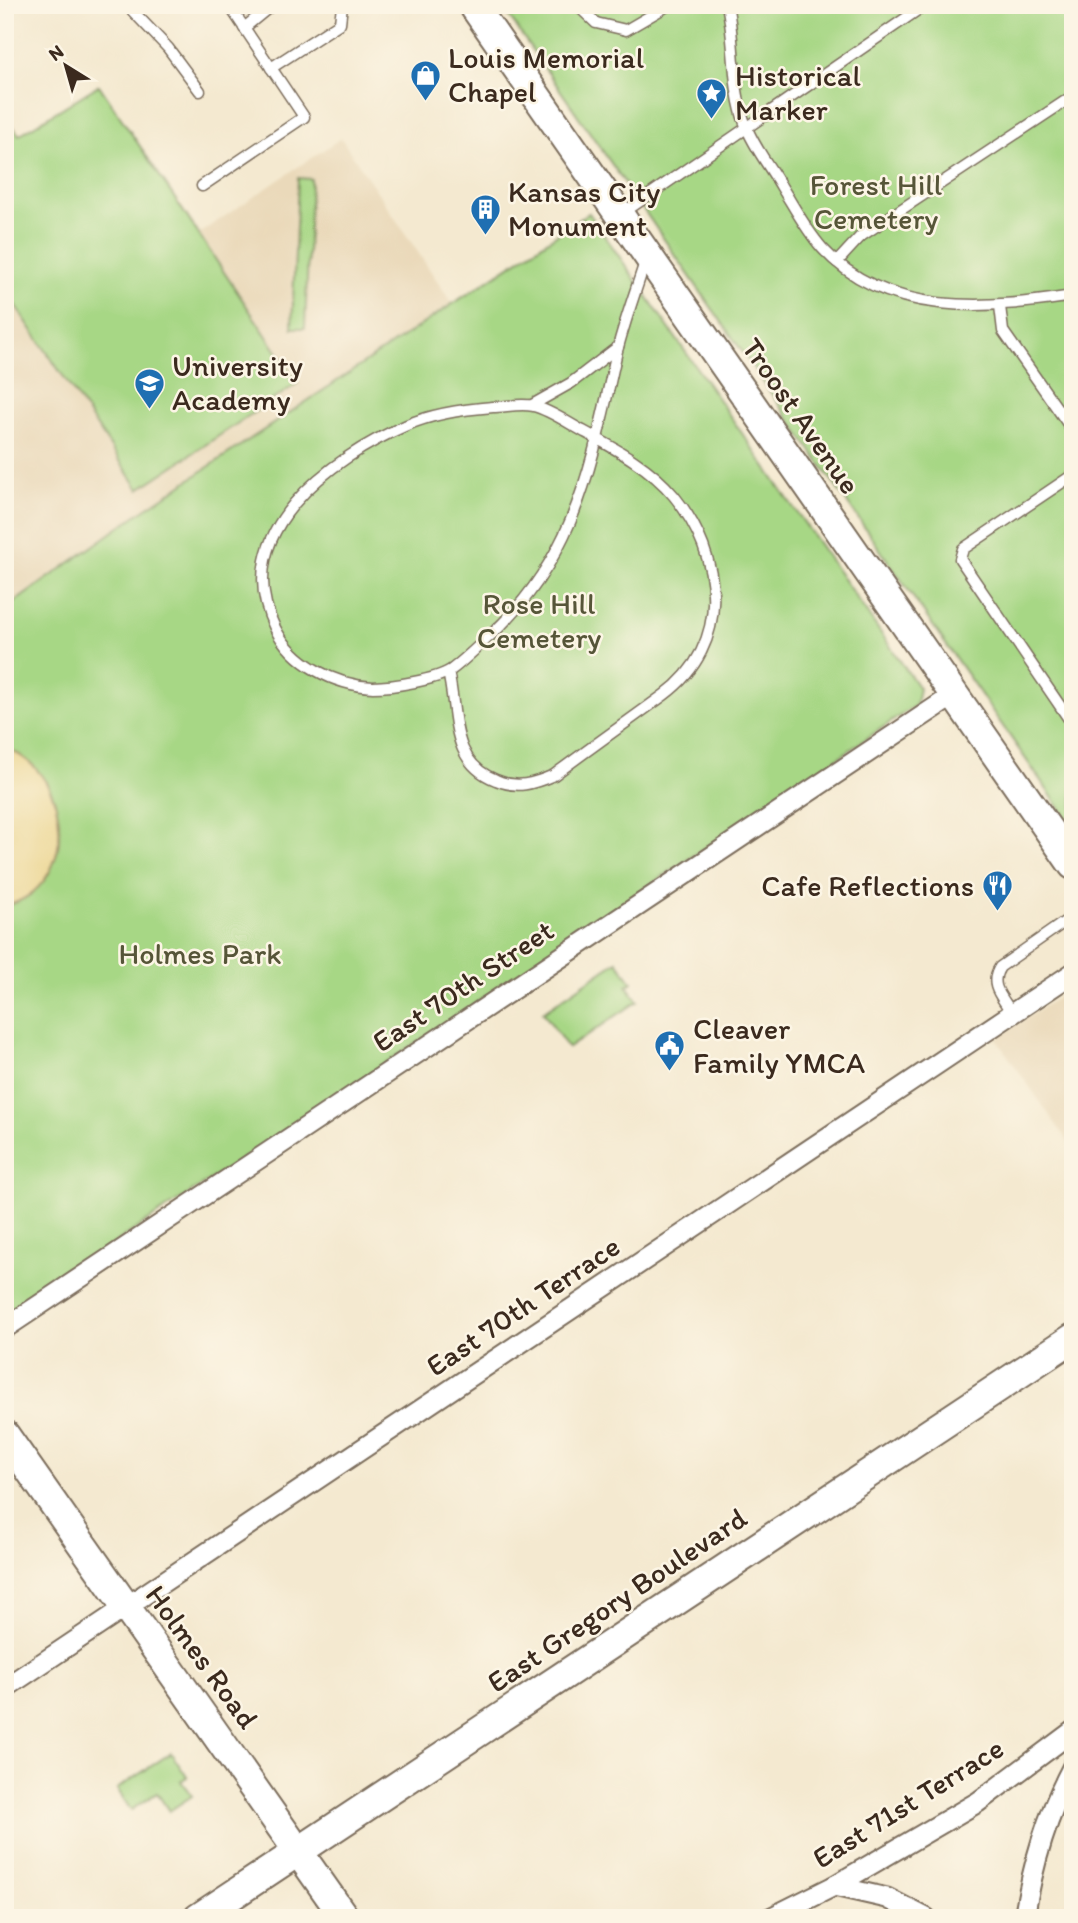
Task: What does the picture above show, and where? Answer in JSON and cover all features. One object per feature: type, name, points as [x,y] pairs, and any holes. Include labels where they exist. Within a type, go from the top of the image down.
[{"type":"main road","name":"Troost Avenue","points":[[473,5],[1073,865]]},
{"type":"main road","name":"East Gregory Boulevard","points":[[198,1918],[1073,1338]]},
{"type":"main road","name":"Holmes Road","points":[[5,1435],[345,1918]]},
{"type":"street","name":"East 70th Street","points":[[5,1328],[954,695]]},
{"type":"street","name":"East 70th Terrace","points":[[5,1688],[1073,973]]},
{"type":"street","name":"East 71st Terrace","points":[[770,1918],[834,1885],[978,1802],[1073,1731]]},
{"type":"street","points":[[1024,1918],[1033,1863],[1056,1797],[1073,1766]]},
{"type":"street","points":[[834,1885],[887,1898],[926,1918]]},
{"type":"lane","points":[[127,5],[168,48],[200,91]]},
{"type":"lane","points":[[202,186],[304,117],[229,5]]},
{"type":"lane","points":[[244,28],[272,5]]},
{"type":"lane","points":[[271,68],[340,23],[342,5]]},
{"type":"lane","points":[[577,5],[596,23],[626,30],[669,5]]},
{"type":"lane","points":[[727,5],[735,75],[746,126],[809,232],[837,262],[857,278],[883,291],[953,305],[1000,306],[1073,296]]},
{"type":"lane","points":[[620,215],[925,5]]},
{"type":"lane","points":[[837,262],[861,236],[1073,96]]},
{"type":"lane","points":[[618,347],[571,383],[532,405],[474,408],[409,424],[364,448],[290,504],[272,533],[262,566],[263,597],[275,629],[291,650],[315,670],[350,685],[379,687],[448,672],[500,628],[547,571],[572,522],[599,440],[618,347],[647,254]]},
{"type":"lane","points":[[1000,306],[1003,331],[1073,431]]},
{"type":"lane","points":[[448,672],[457,733],[467,761],[480,774],[508,785],[532,785],[554,775],[671,689],[698,663],[712,624],[713,583],[693,523],[673,494],[643,467],[599,440],[532,405]]},
{"type":"lane","points":[[1073,475],[963,549],[960,559],[1073,725]]},
{"type":"lane","points":[[1012,1013],[993,983],[994,976],[1000,967],[1073,916]]},
{"type":"shaded area","name":"University Academy","points":[[99,84],[200,233],[341,138],[452,303],[135,516],[5,609],[5,112],[20,133]]},
{"type":"shaded area","points":[[1073,987],[1073,1146],[1072,1147],[996,1039]]},
{"type":"green space","name":"Forest Hill Cemetery","points":[[501,5],[1073,5],[1073,827]]},
{"type":"green space","points":[[99,85],[298,383],[139,489],[5,290],[5,116],[19,135]]},
{"type":"green space","points":[[298,178],[311,179],[305,328],[292,328]]},
{"type":"green space","name":"Rose Hill Cemetery","points":[[589,213],[919,688],[916,705],[470,1007],[5,1316],[5,609],[135,516]]},
{"type":"green space","points":[[617,961],[632,982],[627,986],[638,1001],[568,1048],[543,1012]]},
{"type":"green space","points":[[171,1753],[187,1777],[181,1781],[192,1796],[169,1811],[157,1793],[131,1810],[117,1789]]},
{"type":"sand","points":[[5,748],[28,762],[45,781],[56,805],[59,830],[56,855],[46,877],[29,895],[5,906]]},
{"type":"place","name":"Louis Memorial Chapel","points":[[425,102]]},
{"type":"place","name":"Historical Marker","points":[[712,120]]},
{"type":"place","name":"Kansas City Monument","points":[[485,236]]},
{"type":"place","name":"University Academy","points":[[149,410]]},
{"type":"place","name":"Cafe Reflections","points":[[997,913]]},
{"type":"place","name":"Cleaver Family YMCA","points":[[670,1073]]},
{"type":"park label","name":"Holmes Park","points":[[200,954]]}]
